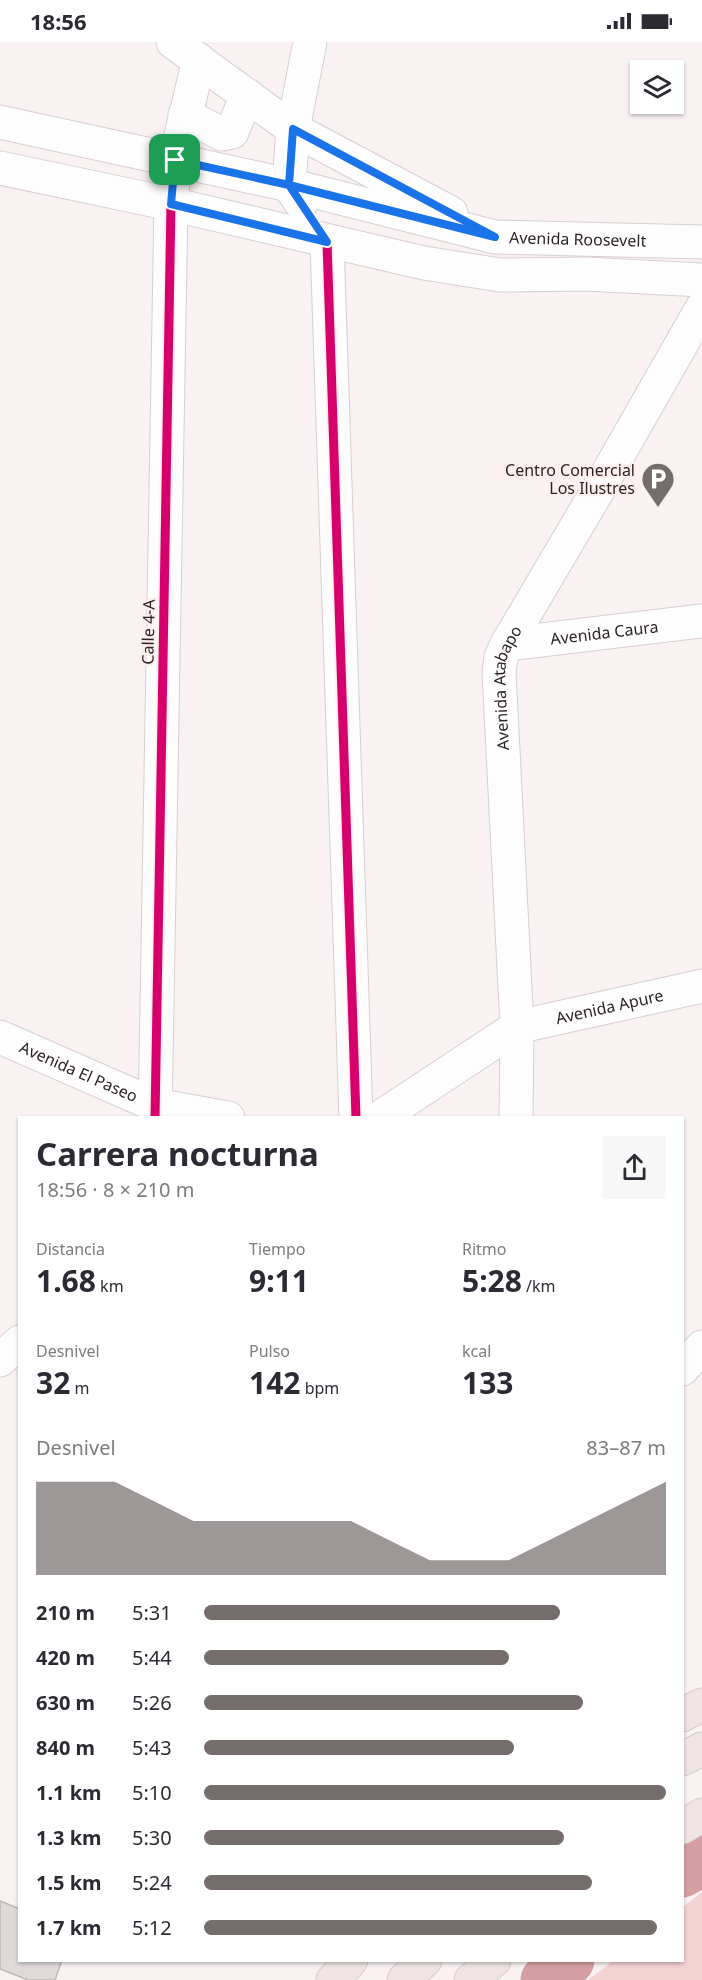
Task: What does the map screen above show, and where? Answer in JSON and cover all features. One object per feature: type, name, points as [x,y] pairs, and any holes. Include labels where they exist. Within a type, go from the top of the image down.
[{"type":"highway","points":[[684,1714],[702,1705]]},
{"type":"highway","points":[[684,1758],[702,1749]]},
{"type":"highway","points":[[684,1826],[702,1815]]},
{"type":"highway","points":[[333,1980],[349,1962]]},
{"type":"highway","points":[[404,1980],[423,1962]]},
{"type":"highway","points":[[471,1980],[492,1962]]},
{"type":"street","points":[[310,42],[293,129],[289,185],[327,242],[356,1116]]},
{"type":"street","points":[[186,51],[293,129],[495,237]]},
{"type":"street","name":"Calle 4-A","points":[[155,1111],[171,204],[175,160],[185,115],[186,51]]},
{"type":"street","points":[[185,115],[222,134],[232,132],[247,95]]},
{"type":"street","name":"Avenida Roosevelt","points":[[0,122],[289,185],[495,237],[702,242]]},
{"type":"street","points":[[0,168],[171,204],[424,263],[500,275],[586,274],[702,280]]},
{"type":"street","name":"Avenida Atabapo","points":[[516,1116],[517,1027],[499,672],[501,657],[702,308]]},
{"type":"street","name":"Avenida Caura","points":[[507,644],[702,621]]},
{"type":"street","name":"Avenida Apure","points":[[517,1027],[702,986]]},
{"type":"street","points":[[383,1116],[517,1027]]},
{"type":"street","name":"Avenida El Paseo","points":[[0,1037],[155,1111],[207,1116]]},
{"type":"street","points":[[0,1332],[18,1333]]},
{"type":"street","points":[[0,1360],[18,1344]]},
{"type":"street","points":[[684,1367],[702,1347]]},
{"type":"shaded area","points":[[702,1892],[702,1980],[588,1980],[612,1962],[684,1962],[684,1906]]},
{"type":"building","points":[[0,1901],[18,1908],[18,1962],[61,1962],[55,1980],[28,1980],[0,1969]]},
{"type":"waterway","points":[[684,1871],[702,1860]]},
{"type":"waterway","points":[[546,1980],[567,1962]]},
{"type":"cycle path","points":[[155,1116],[171,204],[175,160]]},
{"type":"cycle path","points":[[327,242],[356,1116]]},
{"type":"place","name":"Centro Comercial Los Ilustres","points":[[658,508]]},
{"type":"route","points":[[175,160],[171,204],[327,242],[289,185],[495,237],[293,129],[289,185],[175,160]]}]
